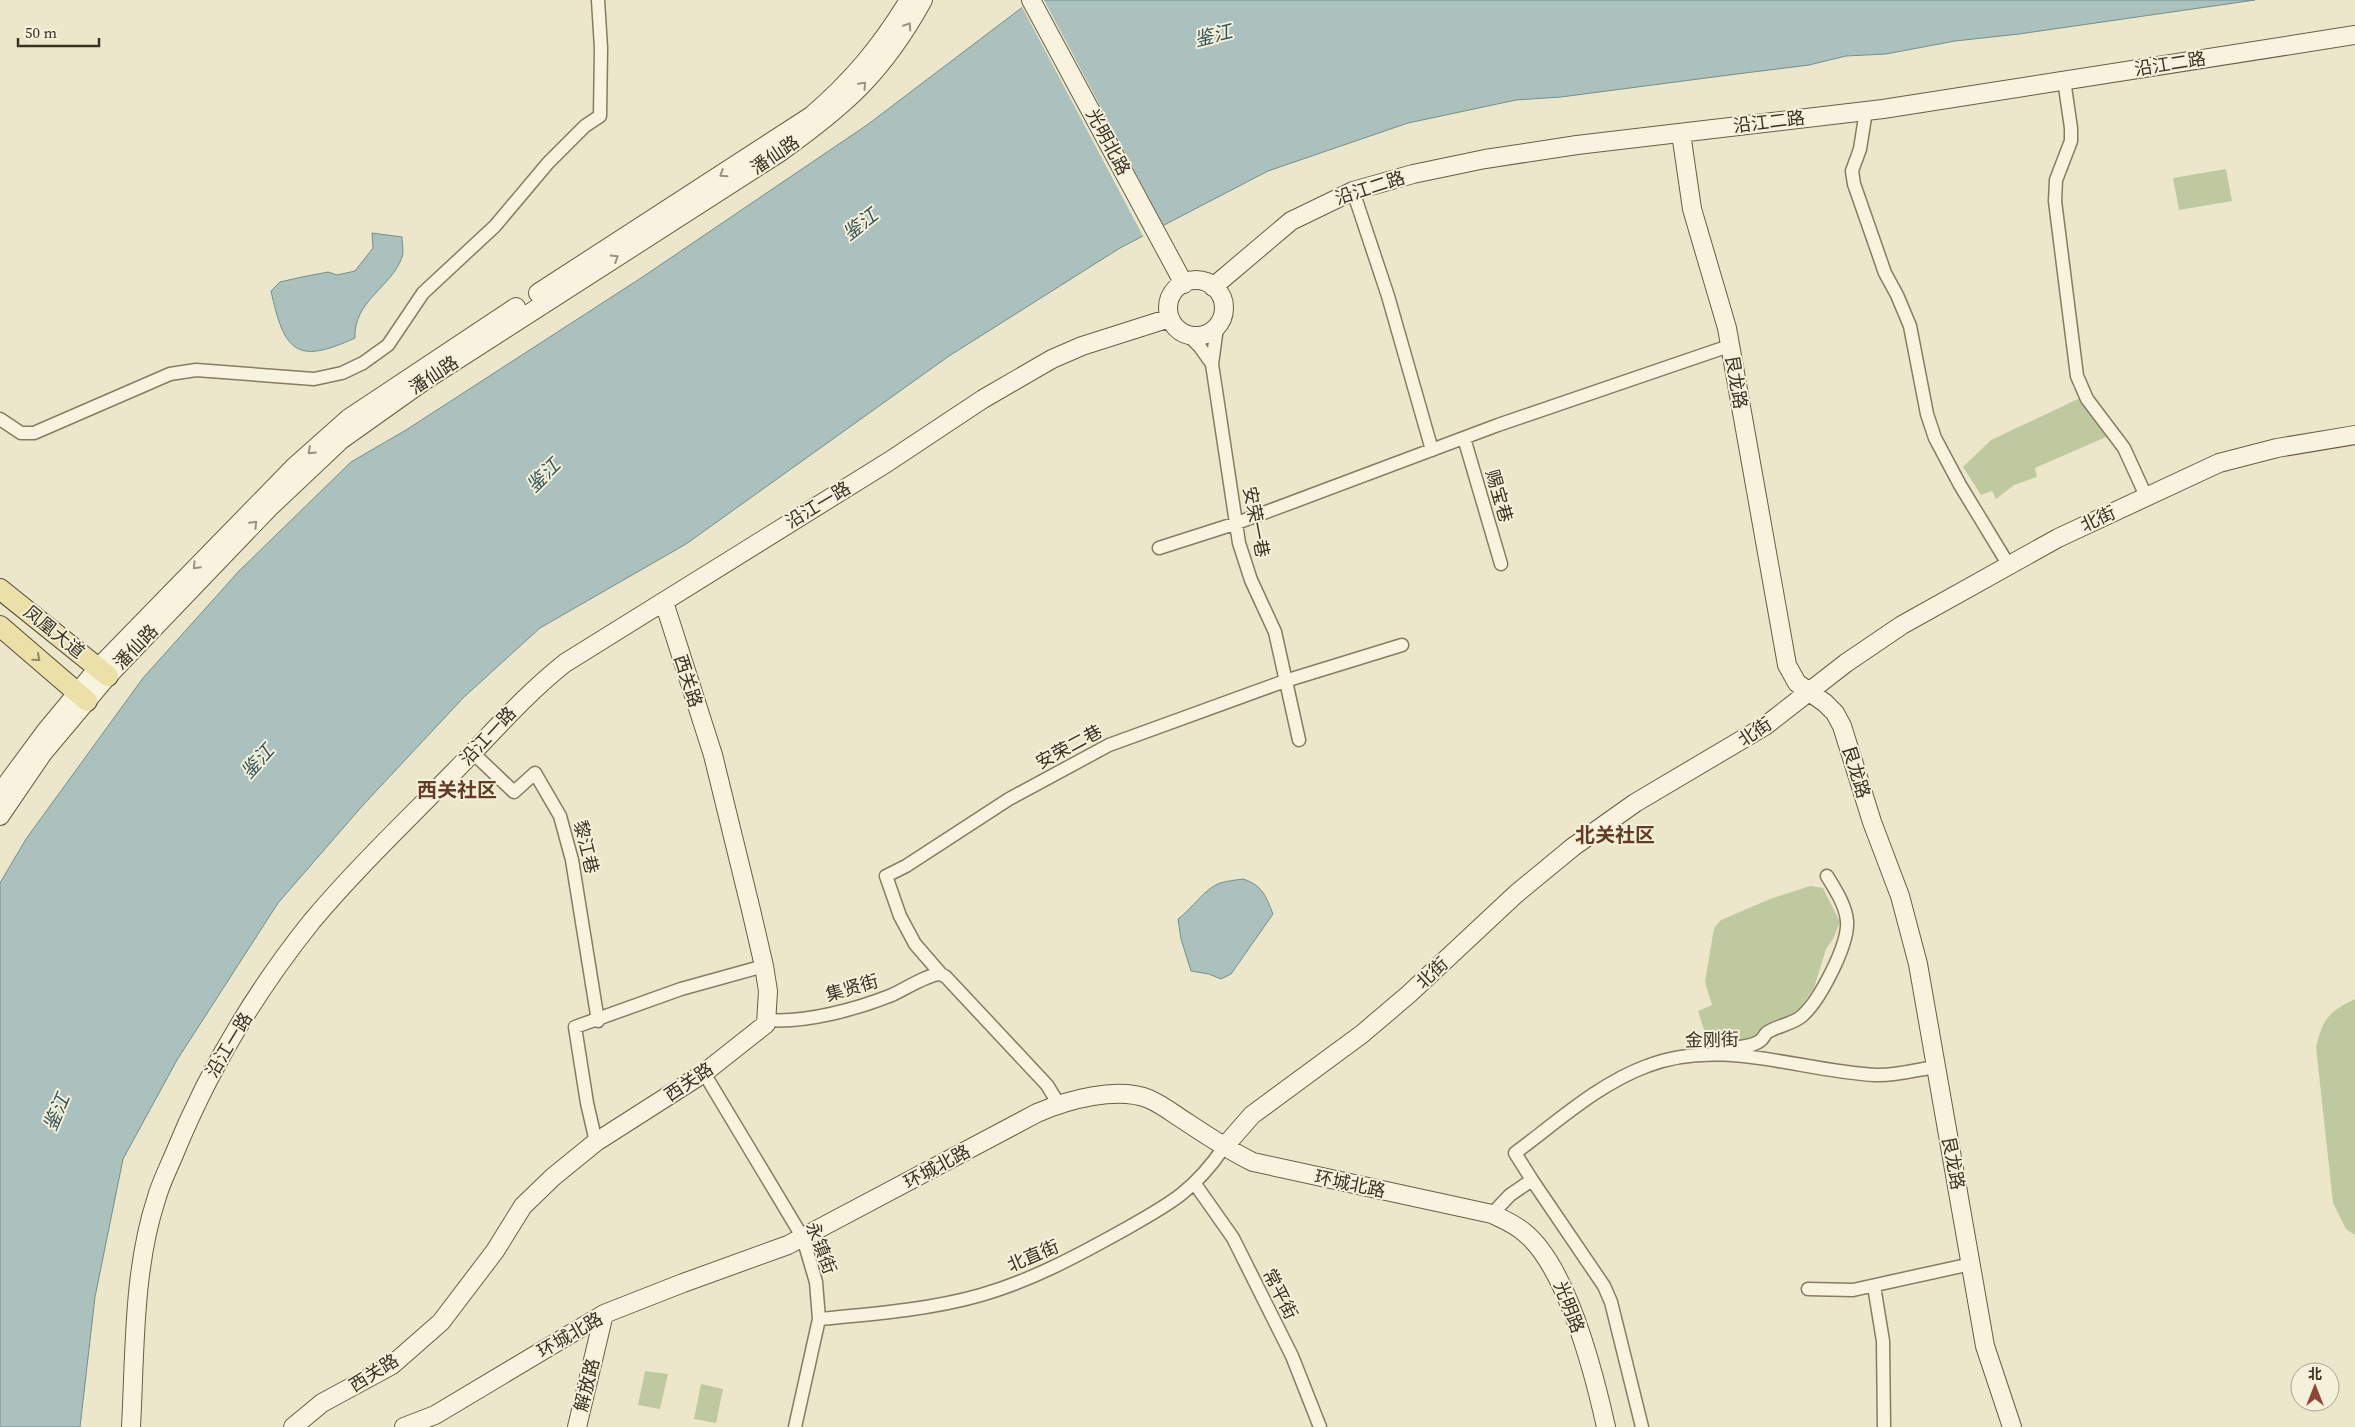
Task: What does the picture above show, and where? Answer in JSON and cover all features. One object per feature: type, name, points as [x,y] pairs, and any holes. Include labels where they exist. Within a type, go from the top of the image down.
[{"type":"main road","name":"凤凰大道","points":[[0,589],[103,672]]},
{"type":"main road","name":"凤凰大道","points":[[0,626],[82,696]]},
{"type":"street","points":[[0,419],[22,433],[34,434],[170,374],[183,371],[210,370],[314,379],[342,373],[363,364],[388,345],[423,293],[495,226],[548,163],[585,126],[600,116],[601,48],[598,0]]},
{"type":"street","name":"潘仙路","points":[[0,793],[103,672],[260,500],[336,429],[416,372],[811,116],[838,93],[862,68],[888,35],[909,0]]},
{"type":"street","name":"潘仙路","points":[[103,672],[269,508],[341,440],[424,381],[779,154],[828,118],[875,73],[892,51],[923,0]]},
{"type":"street","name":"光明北路","points":[[1031,0],[1184,284]]},
{"type":"street","name":"沿江二路","points":[[1213,287],[1291,222],[1353,191],[1413,174],[1485,158],[1866,111],[2355,35]]},
{"type":"street","points":[[2064,80],[2072,128],[2071,141],[2056,180],[2055,201],[2077,376],[2087,399],[2124,448],[2146,496]]},
{"type":"street","points":[[1866,111],[1860,150],[1852,171],[1854,184],[1885,273],[1910,326],[1927,414],[1935,438],[1960,485],[2008,564]]},
{"type":"street","name":"艮龙路","points":[[1681,133],[1692,209],[1722,306],[1730,346],[1764,530],[1784,657],[1788,669],[1797,684],[1825,703],[1838,718],[1872,822],[1900,896],[1918,964],[1984,1346],[2012,1427]]},
{"type":"street","points":[[1353,191],[1388,296],[1432,450]]},
{"type":"street","points":[[1212,364],[1217,327],[1224,310],[1219,293],[1213,287],[1199,281],[1184,284],[1172,294],[1169,302],[1170,318],[1180,332],[1188,335],[1204,335],[1217,327]]},
{"type":"street","name":"沿江一路","points":[[131,1427],[135,1334],[142,1262],[156,1199],[179,1142],[217,1062],[284,956],[346,882],[473,753],[518,704],[558,669],[888,462],[983,399],[1052,359],[1082,346],[1170,318]]},
{"type":"street","points":[[1188,335],[1212,364]]},
{"type":"street","points":[[1159,548],[1237,523],[1464,438],[1730,346]]},
{"type":"street","name":"安荣一巷","points":[[1212,364],[1245,563],[1275,632],[1285,681],[1298,728],[1299,740]]},
{"type":"street","name":"北街","points":[[1224,1147],[1252,1115],[1362,1034],[1409,994],[1516,894],[1573,847],[1635,803],[1765,726],[1872,644],[1902,625],[2008,564],[2058,538],[2146,496],[2234,459],[2276,448],[2355,435]]},
{"type":"street","name":"赐宝巷","points":[[1464,438],[1501,564]]},
{"type":"street","name":"西关路","points":[[293,1427],[322,1404],[392,1365],[441,1322],[495,1251],[523,1206],[554,1177],[596,1142],[704,1073],[763,1028],[768,1020],[764,966],[713,756],[664,602]]},
{"type":"street","points":[[1285,681],[1402,645]]},
{"type":"street","name":"安荣二巷","points":[[941,974],[915,944],[900,916],[886,876],[906,866],[1009,799],[1109,745],[1285,681]]},
{"type":"street","name":"潘仙路","points":[[0,816],[82,696]]},
{"type":"street","name":"黎江巷","points":[[473,753],[514,792],[535,772],[560,816],[578,893],[598,1020]]},
{"type":"street","points":[[1716,1055],[1727,1048],[1747,1046],[1761,1041],[1768,1032],[1797,1020],[1817,999],[1839,954],[1848,923],[1842,905],[1827,876]]},
{"type":"street","points":[[596,1142],[574,1029],[576,1026],[598,1020],[681,989],[764,966]]},
{"type":"street","points":[[941,974],[946,977],[1046,1085],[1058,1103]]},
{"type":"street","name":"集贤街","points":[[768,1020],[782,1021],[815,1016],[872,1002],[941,974]]},
{"type":"street","name":"金刚街","points":[[1532,1180],[1515,1154],[1599,1092],[1634,1071],[1662,1061],[1704,1054],[1876,1075],[1935,1067]]},
{"type":"street","name":"永镇街","points":[[704,1073],[803,1238],[816,1282],[820,1306],[819,1319],[795,1427]]},
{"type":"street","name":"环城北路","points":[[404,1427],[435,1415],[604,1314],[775,1251],[803,1238],[1058,1103],[1097,1096],[1123,1095],[1147,1098],[1160,1104],[1224,1147],[1267,1166],[1492,1214]]},
{"type":"street","name":"北直街","points":[[819,1319],[882,1314],[952,1302],[1010,1285],[1090,1249],[1164,1207],[1195,1184],[1224,1147]]},
{"type":"street","points":[[1492,1214],[1510,1195],[1532,1180],[1597,1275],[1612,1302],[1642,1427]]},
{"type":"street","name":"常平街","points":[[1195,1184],[1233,1238],[1292,1356],[1320,1427]]},
{"type":"street","name":"光明路","points":[[1492,1214],[1524,1232],[1542,1251],[1555,1272],[1578,1329],[1606,1427]]},
{"type":"street","points":[[1808,1289],[1853,1290],[1971,1264]]},
{"type":"street","points":[[1874,1286],[1883,1341],[1884,1427]]},
{"type":"street","name":"解放路","points":[[577,1427],[604,1314]]},
{"type":"green space","points":[[2226,169],[2232,201],[2179,210],[2173,178]]},
{"type":"green space","points":[[2080,398],[2106,437],[2035,468],[2037,477],[2014,485],[1996,499],[1992,491],[1981,495],[1963,467],[1991,440]]},
{"type":"green space","points":[[1810,886],[1823,888],[1840,922],[1833,939],[1826,949],[1814,988],[1799,1009],[1750,1042],[1721,1041],[1717,1037],[1711,1040],[1706,1036],[1698,1011],[1712,1005],[1705,982],[1714,928],[1721,920],[1770,899]]},
{"type":"green space","points":[[2355,999],[2355,1235],[2346,1229],[2333,1203],[2316,1047],[2321,1030],[2328,1017],[2338,1008]]},
{"type":"green space","points":[[645,1371],[668,1374],[660,1409],[638,1405]]},
{"type":"green space","points":[[701,1384],[723,1389],[716,1423],[694,1419]]},
{"type":"water","name":"鉴江","points":[[1032,0],[2255,0],[2019,34],[1955,41],[1886,54],[1846,56],[1809,65],[1561,97],[1516,100],[1408,123],[1268,171],[1120,248],[949,356],[686,544],[540,628],[464,697],[364,804],[278,903],[177,1060],[123,1159],[95,1297],[80,1427],[0,1427],[0,883],[26,839],[143,678],[239,571],[351,462],[406,430],[641,278],[867,125]]},
{"type":"water","points":[[372,233],[402,237],[403,255],[397,268],[366,304],[360,314],[356,325],[355,338],[318,351],[305,351],[295,347],[287,339],[281,327],[271,291],[280,282],[328,272],[337,275],[355,271],[373,248]]},
{"type":"water","points":[[1243,879],[1255,884],[1259,888],[1273,914],[1231,974],[1221,979],[1209,974],[1191,971],[1181,939],[1178,919],[1203,894],[1214,886],[1223,882]]},
{"type":"pier","points":[[1028,0],[1044,0],[1165,228],[1144,238],[1021,5]]},
{"type":"district","name":"西关社区","points":[[457,790]]},
{"type":"district","name":"北关社区","points":[[1615,835]]}]
